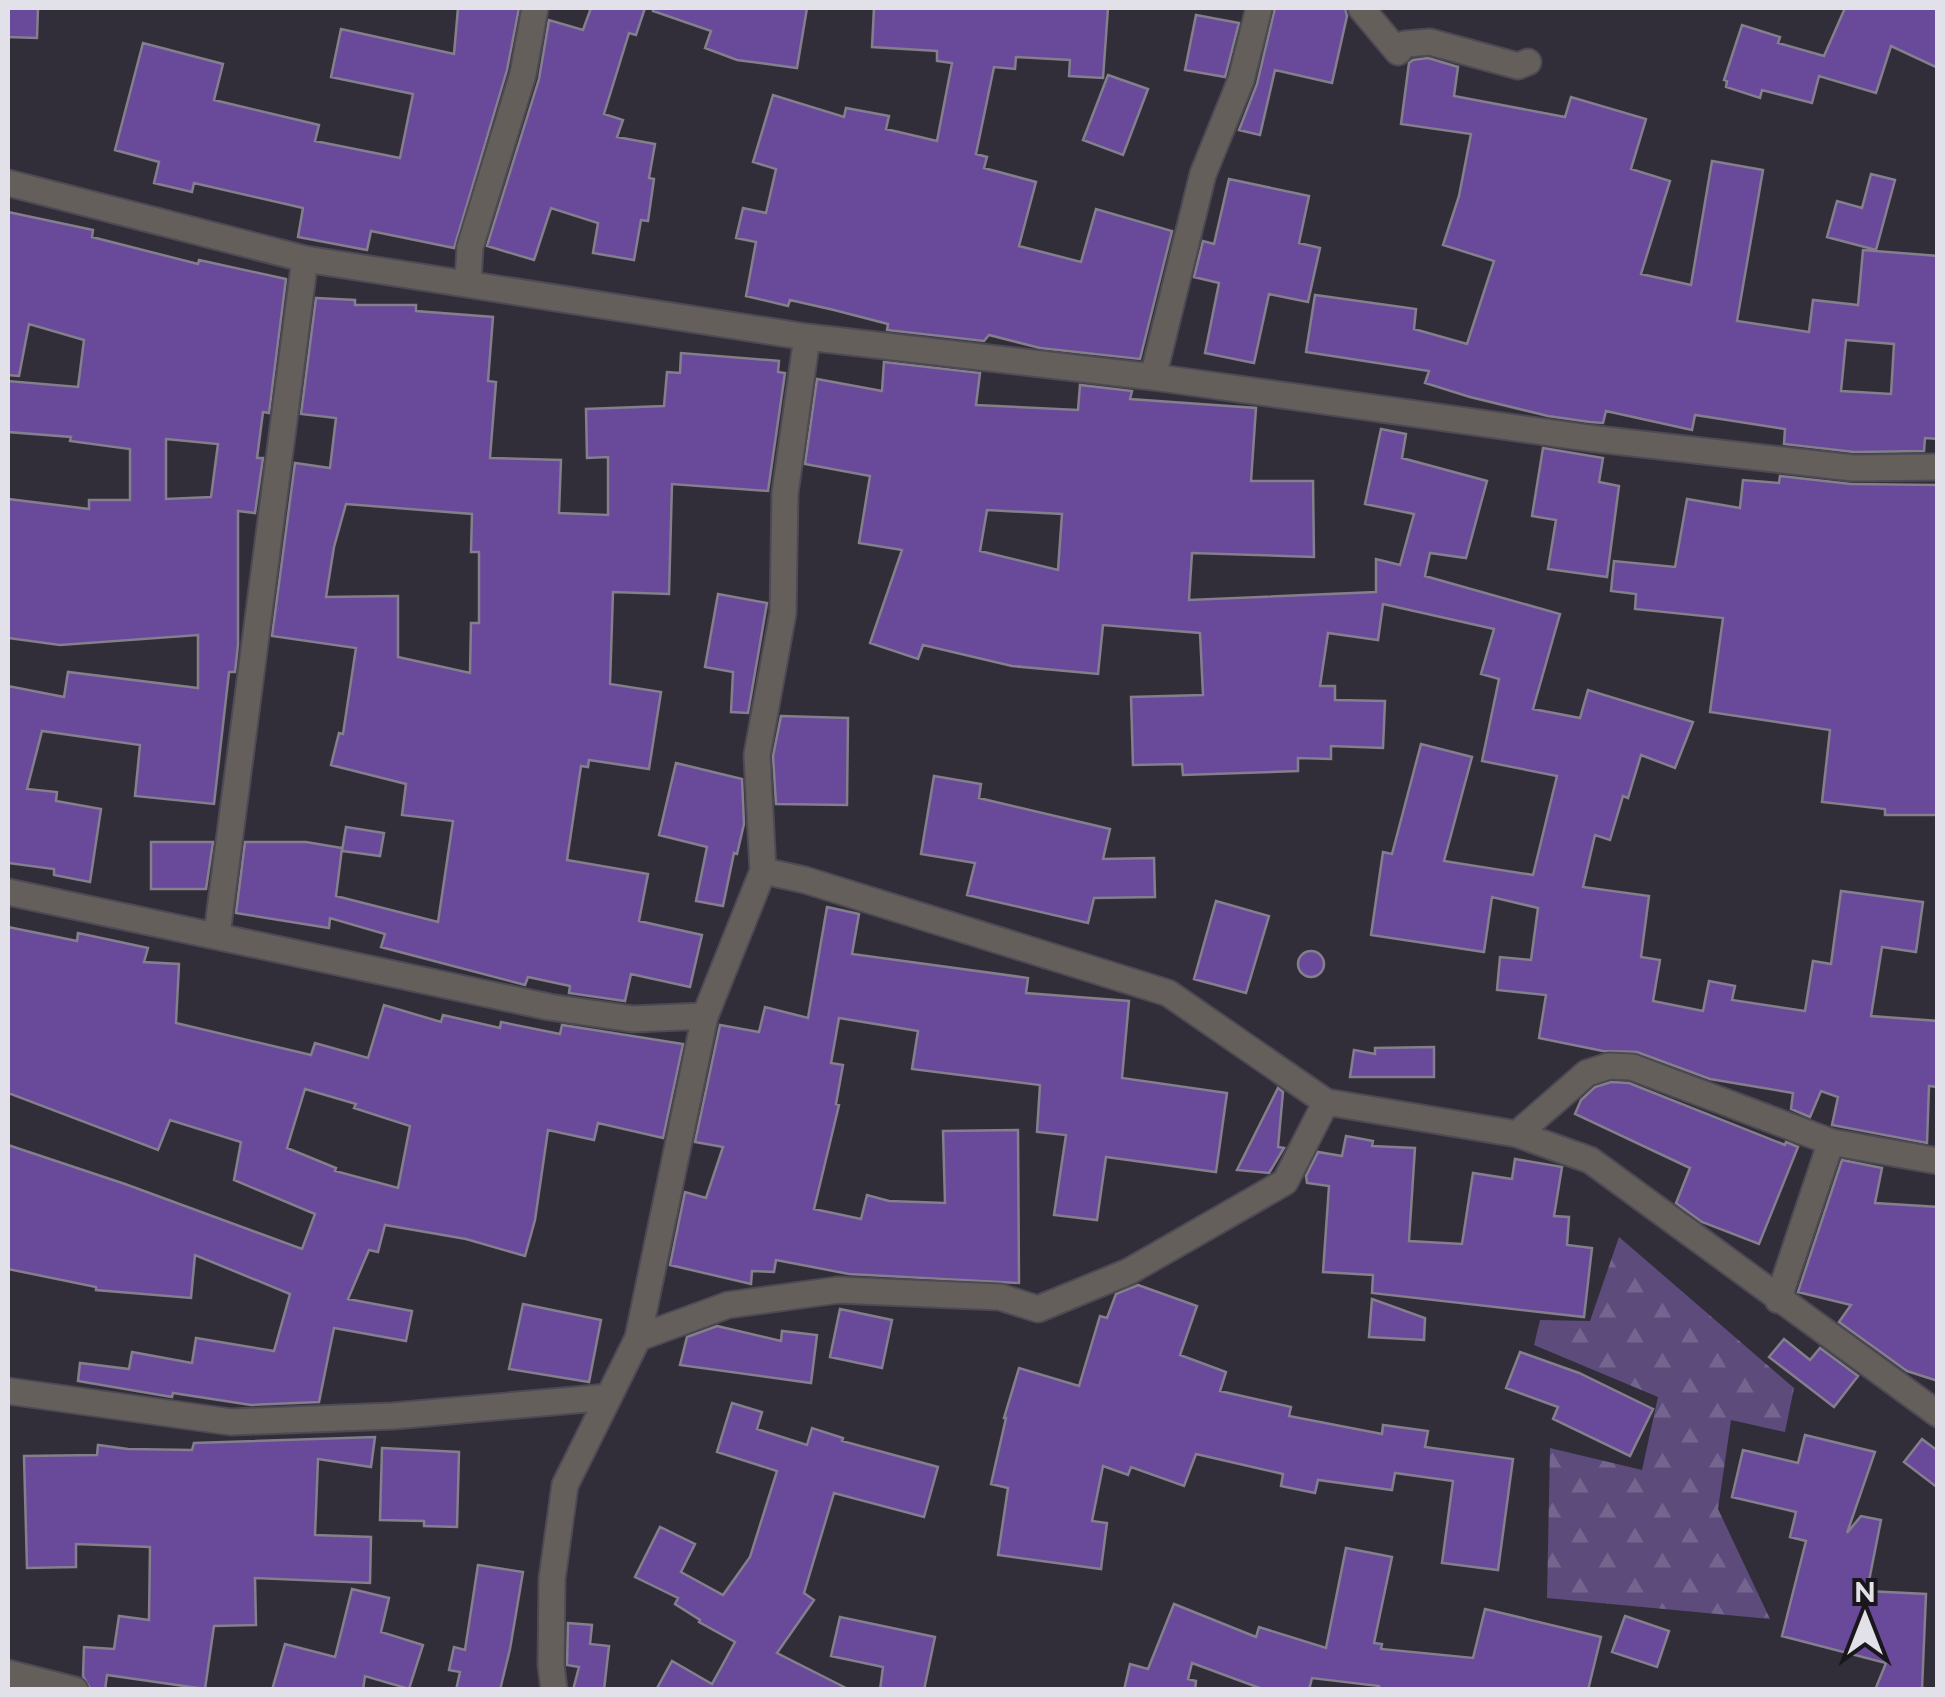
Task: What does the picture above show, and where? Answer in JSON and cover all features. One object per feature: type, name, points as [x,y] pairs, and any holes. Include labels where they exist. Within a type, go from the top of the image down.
[{"type":"street","points":[[468,282],[470,247],[523,74],[535,8]]},
{"type":"street","points":[[1154,376],[1203,174],[1241,80],[1259,8]]},
{"type":"street","points":[[1361,8],[1398,52],[1405,44],[1430,42],[1518,66],[1528,62]]},
{"type":"street","points":[[8,184],[305,259],[807,337],[1154,376],[1588,438],[1853,468],[1938,468]]},
{"type":"street","points":[[217,934],[305,259]]},
{"type":"street","points":[[554,1690],[552,1579],[565,1485],[638,1338],[705,1016],[763,871],[757,756],[783,613],[784,493],[807,337]]},
{"type":"street","points":[[763,871],[805,880],[1168,993],[1326,1102],[1517,1134],[1590,1160],[1938,1414]]},
{"type":"street","points":[[8,892],[549,1007],[633,1018],[705,1016]]},
{"type":"street","points":[[1517,1134],[1587,1073],[1608,1066],[1632,1067],[1831,1142],[1938,1161]]},
{"type":"street","points":[[638,1338],[728,1305],[838,1290],[1000,1297],[1038,1309],[1128,1272],[1285,1182],[1326,1102]]},
{"type":"street","points":[[1778,1300],[1831,1142]]},
{"type":"street","points":[[8,1392],[231,1422],[393,1416],[608,1397]]},
{"type":"street","points":[[8,1674],[76,1690]]},
{"type":"green space","points":[[1619,1237],[1794,1388],[1785,1432],[1731,1420],[1718,1509],[1770,1619],[1547,1598],[1550,1448],[1642,1470],[1658,1397],[1534,1345],[1540,1320],[1590,1321]]},
{"type":"building","points":[[8,8],[38,8],[37,38],[8,37]]},
{"type":"building","points":[[458,8],[519,8],[507,70],[454,248],[371,231],[367,250],[298,237],[303,208],[194,183],[192,192],[154,183],[159,162],[115,150],[143,43],[223,64],[214,100],[319,125],[315,141],[400,158],[413,94],[331,77],[341,29],[454,54]]},
{"type":"building","points":[[591,8],[645,8],[636,35],[629,33],[604,114],[623,120],[617,137],[655,144],[648,221],[641,220],[634,260],[593,253],[598,223],[551,208],[534,260],[487,246],[539,79],[549,20],[583,30]]},
{"type":"building","points":[[807,8],[797,68],[737,60],[705,48],[711,31],[653,11]]},
{"type":"building","points":[[874,8],[1108,8],[1103,78],[1069,76],[1070,60],[1016,57],[1015,69],[994,67],[976,154],[987,157],[984,168],[1036,182],[1019,246],[1081,262],[1096,209],[1172,231],[1140,359],[1040,348],[989,335],[984,341],[887,330],[888,324],[834,310],[790,300],[788,306],[746,296],[756,242],[736,238],[743,208],[766,213],[776,169],[753,162],[773,95],[844,117],[846,108],[889,116],[886,129],[937,141],[952,63],[937,61],[937,51],[872,47]]},
{"type":"building","points":[[1275,8],[1345,8],[1347,16],[1332,83],[1275,70],[1260,135],[1239,130],[1257,84]]},
{"type":"building","points":[[1845,8],[1938,8],[1938,68],[1891,46],[1876,93],[1819,76],[1812,103],[1762,90],[1760,98],[1726,87],[1724,80],[1742,25],[1780,37],[1778,43],[1824,56]]},
{"type":"building","points":[[1196,15],[1239,23],[1225,77],[1185,70]]},
{"type":"building","points":[[1428,58],[1458,67],[1454,96],[1565,117],[1571,97],[1646,119],[1631,169],[1670,181],[1641,274],[1691,285],[1712,161],[1763,170],[1737,321],[1809,332],[1813,300],[1858,305],[1863,250],[1938,256],[1938,439],[1925,438],[1924,451],[1854,452],[1784,444],[1785,429],[1695,415],[1692,430],[1606,411],[1603,423],[1590,422],[1548,416],[1425,383],[1429,371],[1306,352],[1315,295],[1416,309],[1414,329],[1467,344],[1494,261],[1443,245],[1459,196],[1471,134],[1401,124],[1409,63]],"holes":[[[1846,340],[1894,344],[1891,394],[1841,391]]]},
{"type":"building","points":[[1108,75],[1148,89],[1123,155],[1083,140]]},
{"type":"building","points":[[1871,174],[1895,180],[1876,250],[1827,237],[1837,201],[1862,208]]},
{"type":"building","points":[[1229,179],[1309,196],[1299,243],[1320,248],[1308,302],[1269,294],[1254,363],[1205,353],[1219,283],[1194,277],[1203,241],[1214,244]]},
{"type":"building","points":[[8,212],[93,230],[92,237],[198,264],[199,260],[286,279],[269,413],[263,412],[257,458],[263,458],[255,513],[238,511],[238,645],[235,672],[229,672],[214,804],[135,796],[140,745],[42,731],[27,789],[57,792],[56,801],[101,809],[90,882],[54,875],[54,869],[8,863],[8,686],[64,697],[68,672],[198,688],[198,635],[60,645],[8,638],[8,499],[89,509],[89,500],[130,500],[130,449],[70,441],[71,437],[8,432],[8,381],[78,387],[84,340],[29,324],[19,376],[8,375]],"holes":[[[166,439],[218,444],[211,497],[166,499]]]},
{"type":"building","points":[[316,298],[355,300],[355,305],[416,305],[416,311],[493,317],[488,381],[496,382],[490,458],[561,460],[559,513],[608,515],[608,457],[587,458],[586,409],[664,406],[667,372],[680,373],[681,353],[779,361],[778,372],[785,373],[768,491],[672,484],[669,594],[613,592],[610,684],[661,692],[649,769],[589,760],[588,767],[581,766],[567,860],[648,874],[639,921],[702,935],[690,987],[631,974],[625,1001],[569,993],[570,986],[528,977],[525,985],[381,947],[385,934],[330,918],[329,928],[236,913],[245,842],[306,842],[342,848],[336,896],[438,922],[453,821],[402,815],[406,784],[331,765],[339,733],[343,734],[356,648],[272,636],[295,463],[330,468],[336,418],[301,414]],"holes":[[[346,504],[472,514],[471,552],[479,552],[479,623],[471,623],[470,673],[398,657],[398,596],[326,597]]]},
{"type":"building","points":[[884,362],[980,373],[976,405],[1078,410],[1080,385],[1132,391],[1130,399],[1256,408],[1251,481],[1313,481],[1314,557],[1192,553],[1189,600],[1376,592],[1376,559],[1400,565],[1414,514],[1365,504],[1381,429],[1406,434],[1402,458],[1487,481],[1466,558],[1430,553],[1425,576],[1560,614],[1533,709],[1580,718],[1588,690],[1693,722],[1675,768],[1641,755],[1610,840],[1595,835],[1583,887],[1649,896],[1641,957],[1660,960],[1653,1001],[1703,1011],[1709,981],[1735,986],[1732,1000],[1805,1011],[1813,961],[1831,964],[1841,891],[1923,902],[1916,952],[1882,947],[1871,1016],[1938,1021],[1938,1087],[1929,1086],[1927,1143],[1832,1125],[1838,1097],[1821,1091],[1810,1117],[1791,1109],[1793,1093],[1710,1079],[1637,1052],[1603,1051],[1539,1038],[1546,995],[1497,990],[1500,957],[1531,960],[1538,908],[1492,897],[1484,952],[1371,935],[1383,852],[1392,854],[1421,744],[1472,757],[1444,861],[1533,875],[1557,776],[1482,761],[1499,679],[1481,674],[1494,629],[1383,604],[1378,640],[1328,633],[1320,686],[1335,686],[1335,700],[1385,701],[1383,748],[1331,746],[1331,759],[1298,758],[1298,771],[1183,775],[1182,764],[1133,765],[1131,697],[1203,695],[1200,633],[1103,625],[1098,674],[1012,666],[923,645],[918,659],[870,643],[902,550],[859,543],[870,476],[805,464],[817,379],[882,391]],"holes":[[[987,510],[1062,514],[1058,570],[980,551]]]},
{"type":"building","points":[[1543,448],[1603,458],[1599,482],[1619,486],[1607,577],[1548,569],[1556,520],[1532,516]]},
{"type":"building","points":[[1780,476],[1851,484],[1937,485],[1938,815],[1885,815],[1885,809],[1822,802],[1830,730],[1710,712],[1723,618],[1635,609],[1636,594],[1611,591],[1614,561],[1675,567],[1687,499],[1740,508],[1743,480],[1779,483]]},
{"type":"building","points":[[718,594],[767,603],[748,713],[731,712],[733,672],[705,667]]},
{"type":"building","points":[[781,716],[848,718],[847,805],[776,804],[773,756]]},
{"type":"building","points":[[676,763],[742,779],[744,824],[723,906],[696,901],[707,847],[659,835]]},
{"type":"building","points":[[934,776],[981,784],[979,798],[1110,829],[1103,859],[1154,858],[1155,897],[1094,898],[1088,923],[967,895],[975,863],[921,854]]},
{"type":"building","points":[[346,827],[384,833],[380,856],[342,851]]},
{"type":"building","points":[[151,842],[213,842],[206,889],[151,889]]},
{"type":"building","points":[[1216,901],[1269,916],[1246,993],[1194,979]]},
{"type":"building","points":[[827,907],[859,914],[852,954],[1028,978],[1026,993],[1129,1001],[1122,1078],[1227,1093],[1216,1172],[1106,1157],[1097,1220],[1054,1215],[1066,1135],[1037,1132],[1040,1085],[912,1069],[918,1031],[839,1018],[831,1063],[843,1065],[836,1104],[839,1105],[814,1209],[861,1219],[867,1195],[889,1201],[945,1203],[943,1131],[1018,1130],[1019,1283],[849,1274],[776,1260],[774,1272],[752,1271],[751,1284],[670,1265],[685,1192],[706,1198],[723,1147],[695,1142],[720,1025],[759,1032],[765,1007],[808,1018]]},
{"type":"building","points":[[8,927],[77,941],[78,933],[148,948],[144,962],[179,964],[176,1023],[311,1055],[315,1043],[368,1058],[384,1005],[441,1022],[443,1015],[500,1028],[501,1022],[560,1034],[562,1025],[683,1044],[663,1138],[598,1123],[594,1140],[548,1130],[535,1220],[525,1256],[466,1239],[385,1225],[378,1252],[369,1250],[348,1299],[412,1311],[406,1341],[334,1328],[319,1402],[251,1405],[78,1381],[80,1363],[129,1369],[132,1352],[192,1363],[196,1338],[274,1351],[290,1294],[195,1255],[191,1298],[96,1290],[8,1269],[8,1145],[302,1249],[315,1214],[234,1180],[241,1142],[170,1120],[158,1150],[8,1093]],"holes":[[[305,1089],[356,1104],[354,1108],[410,1126],[398,1188],[335,1171],[336,1168],[287,1148]]]},
{"type":"building","points":[[1311,951],[1320,955],[1324,964],[1320,973],[1311,977],[1302,973],[1298,964],[1302,955]]},
{"type":"building","points":[[1434,1047],[1434,1077],[1350,1077],[1354,1050],[1375,1054],[1375,1048]]},
{"type":"building","points":[[1611,1082],[1629,1083],[1798,1147],[1759,1244],[1702,1222],[1676,1203],[1690,1168],[1575,1114],[1581,1100],[1595,1087]]},
{"type":"building","points":[[1278,1088],[1283,1092],[1278,1147],[1284,1148],[1269,1173],[1237,1170]]},
{"type":"building","points":[[1346,1136],[1373,1141],[1372,1146],[1415,1148],[1409,1241],[1462,1244],[1473,1173],[1512,1179],[1515,1159],[1562,1167],[1554,1216],[1569,1217],[1567,1245],[1592,1248],[1584,1317],[1372,1293],[1373,1275],[1323,1272],[1329,1186],[1307,1183],[1306,1176],[1318,1152],[1342,1156]]},
{"type":"building","points":[[1842,1160],[1882,1168],[1875,1203],[1938,1207],[1938,1381],[1907,1371],[1839,1322],[1851,1305],[1798,1292]]},
{"type":"building","points":[[1138,1285],[1197,1306],[1180,1355],[1226,1372],[1220,1391],[1291,1407],[1289,1416],[1382,1434],[1383,1425],[1428,1431],[1425,1447],[1513,1459],[1498,1570],[1442,1563],[1453,1481],[1395,1473],[1392,1490],[1318,1480],[1315,1493],[1281,1486],[1283,1474],[1196,1454],[1184,1486],[1131,1467],[1128,1475],[1103,1466],[1092,1521],[1107,1523],[1101,1569],[998,1555],[1008,1488],[991,1484],[1019,1368],[1079,1386],[1100,1316],[1107,1318],[1116,1294]]},
{"type":"building","points":[[1372,1299],[1425,1318],[1424,1340],[1369,1337]]},
{"type":"building","points":[[523,1304],[601,1320],[589,1382],[509,1369]]},
{"type":"building","points":[[840,1309],[892,1320],[882,1368],[830,1357]]},
{"type":"building","points":[[717,1326],[781,1341],[782,1331],[817,1335],[811,1383],[680,1365],[687,1337]]},
{"type":"building","points":[[1784,1339],[1810,1360],[1820,1348],[1858,1376],[1834,1407],[1769,1357]]},
{"type":"building","points":[[1520,1352],[1579,1373],[1653,1409],[1630,1456],[1553,1419],[1558,1407],[1506,1388]]},
{"type":"building","points":[[732,1403],[762,1412],[757,1429],[807,1445],[812,1428],[843,1438],[842,1441],[938,1467],[924,1517],[834,1493],[804,1593],[814,1600],[777,1653],[850,1690],[656,1690],[672,1661],[712,1684],[735,1642],[675,1604],[678,1598],[635,1577],[660,1527],[695,1544],[681,1572],[723,1595],[750,1557],[777,1471],[717,1452]]},
{"type":"building","points":[[1805,1435],[1875,1452],[1847,1533],[1861,1516],[1881,1520],[1867,1591],[1926,1594],[1922,1690],[1875,1690],[1886,1663],[1782,1636],[1806,1541],[1790,1537],[1796,1512],[1732,1497],[1743,1450],[1798,1463]]},
{"type":"building","points":[[375,1437],[371,1467],[318,1459],[315,1535],[371,1537],[370,1583],[255,1578],[256,1625],[214,1626],[205,1689],[107,1675],[105,1690],[91,1690],[83,1676],[84,1647],[114,1649],[119,1616],[149,1620],[150,1547],[76,1544],[76,1567],[27,1568],[24,1456],[97,1455],[98,1445],[192,1450],[194,1443]]},
{"type":"building","points":[[1922,1439],[1938,1451],[1938,1488],[1904,1462]]},
{"type":"building","points":[[382,1448],[459,1452],[457,1527],[380,1520]]},
{"type":"building","points":[[1346,1548],[1392,1557],[1374,1643],[1382,1644],[1381,1649],[1473,1658],[1485,1609],[1601,1637],[1588,1690],[1379,1690],[1379,1686],[1312,1678],[1309,1690],[1265,1690],[1192,1663],[1188,1679],[1196,1681],[1195,1690],[1124,1690],[1130,1664],[1148,1669],[1174,1604],[1256,1637],[1259,1627],[1326,1648]]},
{"type":"building","points":[[478,1565],[523,1572],[510,1649],[500,1690],[456,1690],[460,1672],[449,1670],[454,1647],[465,1650]]},
{"type":"building","points":[[352,1589],[389,1598],[381,1632],[423,1645],[409,1689],[365,1676],[363,1690],[272,1690],[285,1644],[335,1657]]},
{"type":"building","points":[[1625,1616],[1669,1631],[1657,1667],[1612,1652]]},
{"type":"building","points":[[840,1617],[935,1637],[924,1690],[880,1690],[883,1667],[831,1656]]},
{"type":"building","points":[[568,1623],[592,1625],[590,1644],[609,1646],[604,1690],[573,1690],[579,1667],[567,1665]]}]
